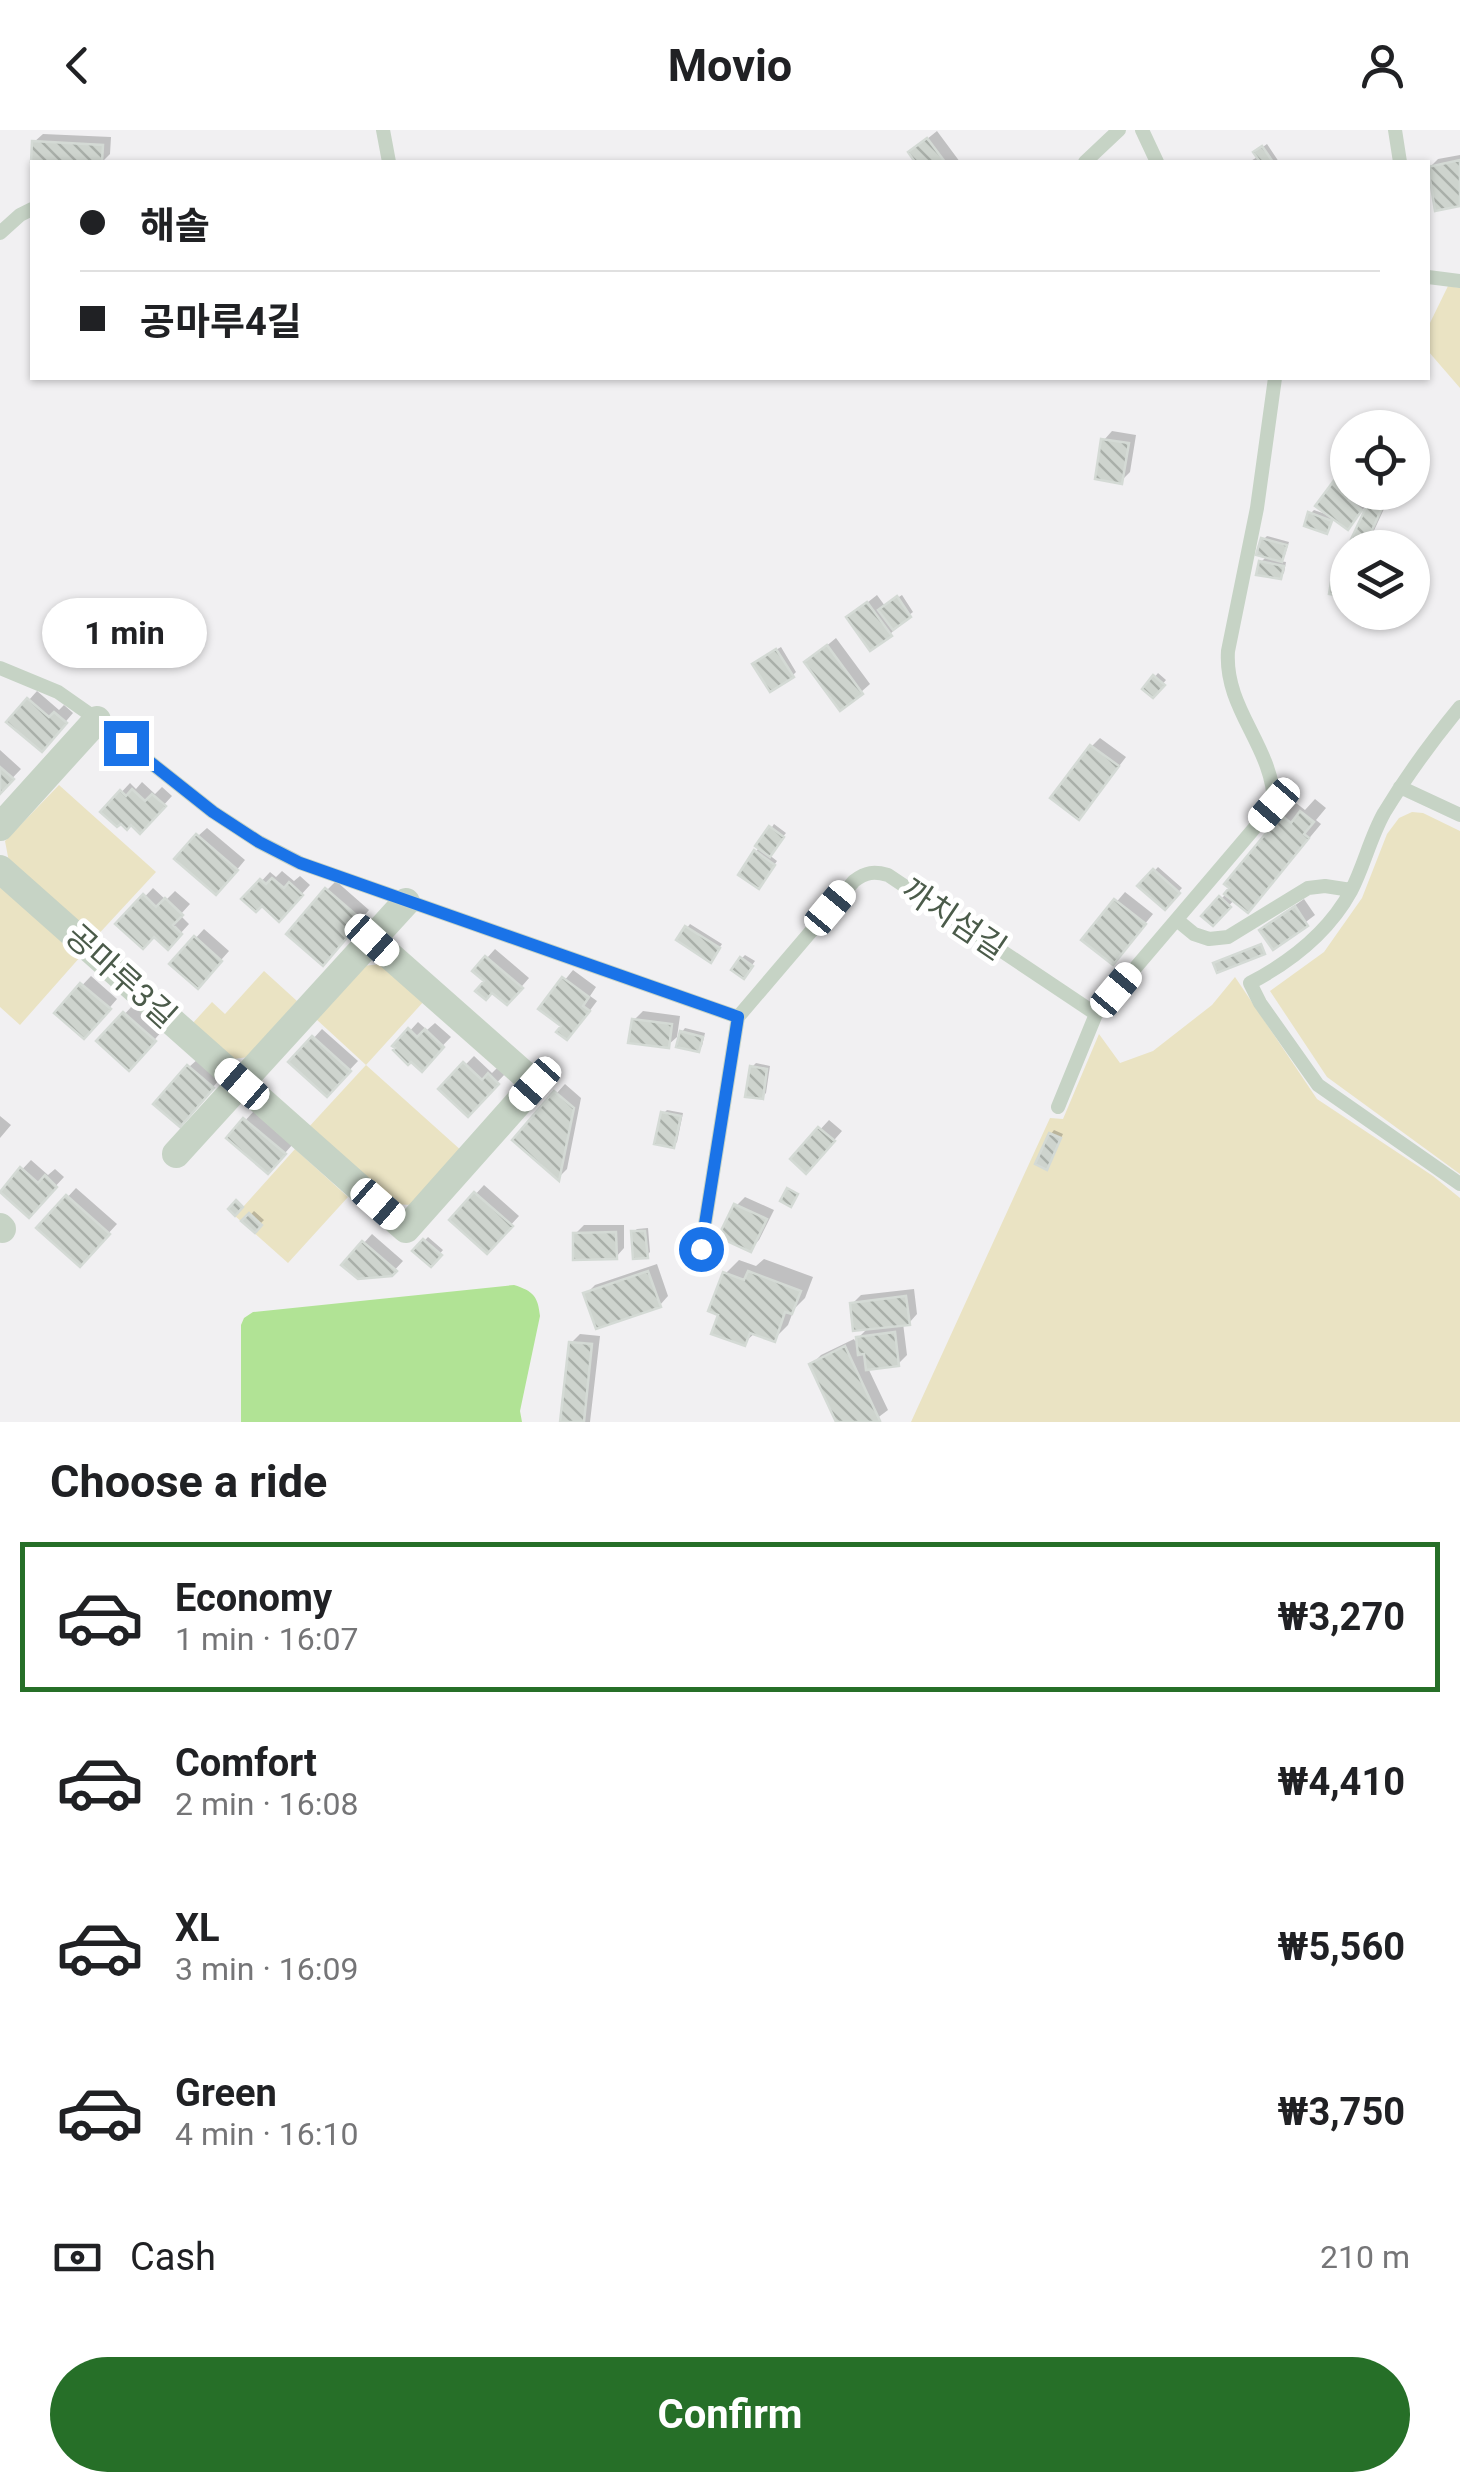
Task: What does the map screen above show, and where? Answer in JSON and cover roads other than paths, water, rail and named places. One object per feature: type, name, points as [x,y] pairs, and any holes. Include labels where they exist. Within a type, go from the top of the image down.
[{"type":"street","points":[[0,827],[97,720]]},
{"type":"street","name":"공마루3길","points":[[0,869],[406,1228],[535,1084],[372,940]]},
{"type":"street","points":[[176,1154],[406,902]]},
{"type":"lane","points":[[384,130],[389,160]]},
{"type":"lane","points":[[1087,160],[1119,130]]},
{"type":"lane","points":[[1142,130],[1156,160]]},
{"type":"lane","points":[[1395,130],[1400,160]]},
{"type":"lane","points":[[0,232],[30,210]]},
{"type":"lane","points":[[1430,277],[1460,281]]},
{"type":"lane","points":[[1058,1107],[1096,1014],[1274,805],[1269,768],[1230,688],[1226,671],[1257,508],[1276,380]]},
{"type":"lane","points":[[0,668],[58,692],[213,812],[300,863],[738,1017],[701,1249]]},
{"type":"lane","points":[[1460,706],[1416,761],[1382,817],[1351,890],[1313,942],[1250,983],[1260,1004],[1318,1085],[1460,1184]]},
{"type":"lane","points":[[1400,787],[1460,816]]},
{"type":"lane","name":"까치섬길","points":[[738,1017],[854,880],[864,873],[876,872],[888,875],[1096,1014]]},
{"type":"lane","points":[[1176,920],[1194,934],[1209,939],[1228,937],[1308,888],[1351,890]]}]
